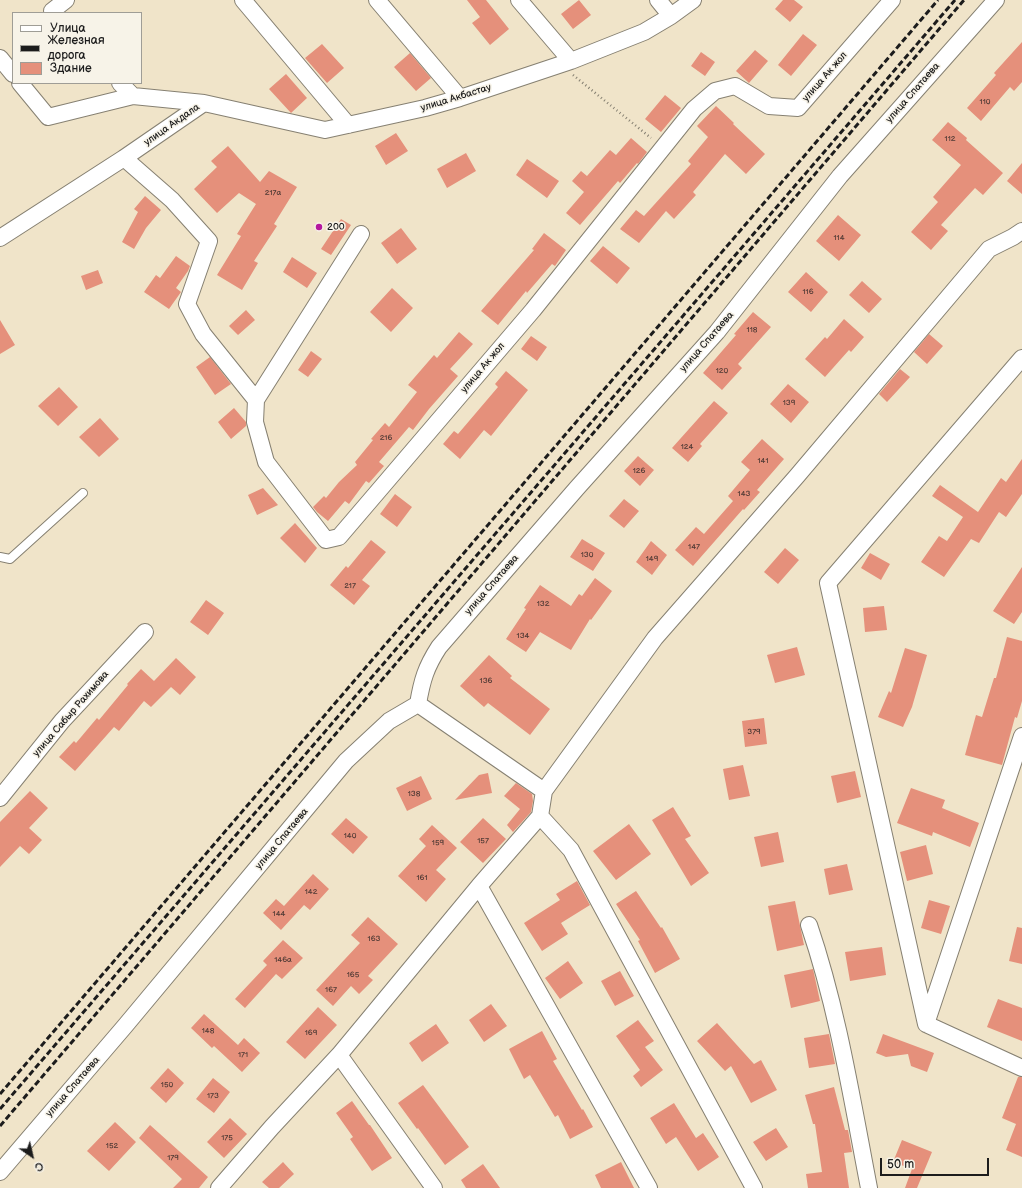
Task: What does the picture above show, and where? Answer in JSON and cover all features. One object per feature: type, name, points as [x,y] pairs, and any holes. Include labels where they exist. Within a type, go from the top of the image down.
[{"type":"street","points":[[53,12],[52,11],[66,0]]},
{"type":"street","points":[[243,0],[348,125]]},
{"type":"street","points":[[377,0],[460,98]]},
{"type":"street","points":[[519,0],[565,63]]},
{"type":"street","points":[[658,0],[671,16]]},
{"type":"street","name":"улица Акбастау","points":[[204,103],[325,130],[425,108],[565,63],[644,32],[671,16],[693,0]]},
{"type":"street","name":"улица Ак жол","points":[[361,234],[256,400],[255,422],[266,462],[326,540],[339,537],[533,310],[694,108],[715,91],[734,86],[769,106],[798,108],[892,0]]},
{"type":"street","name":"улица Спатаева","points":[[0,1172],[125,1026],[346,762],[388,722],[418,704],[422,682],[429,662],[439,647],[577,488],[717,332],[840,176],[996,0]]},
{"type":"street","points":[[0,58],[12,73]]},
{"type":"street","name":"улица Акдала","points":[[21,84],[48,117],[133,96],[204,103]]},
{"type":"street","points":[[121,84],[133,96]]},
{"type":"street","name":"улица Акдала","points":[[0,238],[124,158],[204,103]]},
{"type":"street","points":[[124,158],[172,200],[209,241],[187,304],[203,334],[256,400]]},
{"type":"street","points":[[219,1188],[272,1127],[339,1055],[479,886],[540,816],[544,791],[655,638],[797,476],[989,249],[1022,232]]},
{"type":"street","points":[[926,1024],[828,583],[1022,358]]},
{"type":"street","name":"улица Сабыр Рахимова","points":[[0,798],[62,721],[145,632]]},
{"type":"street","points":[[418,704],[544,791]]},
{"type":"street","points":[[926,1024],[1022,736]]},
{"type":"street","points":[[540,816],[571,850],[754,1188]]},
{"type":"street","points":[[479,886],[650,1188]]},
{"type":"street","points":[[809,925],[836,1020],[869,1188]]},
{"type":"street","points":[[926,1024],[1022,1068]]},
{"type":"street","points":[[339,1055],[434,1188]]},
{"type":"lane","points":[[0,557],[10,558],[83,493]]},
{"type":"path","points":[[565,63],[615,110],[663,147]]},
{"type":"building","points":[[467,0],[486,0],[509,29],[490,45],[472,23],[480,17]]},
{"type":"building","points":[[579,0],[591,15],[573,29],[561,14]]},
{"type":"building","points":[[783,0],[794,0],[803,7],[790,22],[775,9]]},
{"type":"building","points":[[803,34],[817,45],[791,76],[778,65]]},
{"type":"building","points":[[1022,42],[1022,82],[1014,91],[1010,87],[981,121],[967,108],[996,75],[994,73]]},
{"type":"building","points":[[322,44],[344,68],[327,83],[305,58]]},
{"type":"building","points":[[755,50],[768,61],[749,83],[736,71]]},
{"type":"building","points":[[701,52],[715,62],[705,76],[691,66]]},
{"type":"building","points":[[410,53],[431,78],[416,91],[394,67]]},
{"type":"building","points":[[286,74],[307,98],[291,113],[269,89]]},
{"type":"building","points":[[665,95],[681,108],[661,132],[645,119]]},
{"type":"building","points":[[716,106],[765,154],[746,174],[725,154],[693,192],[696,195],[674,219],[666,211],[639,243],[620,229],[636,210],[644,216],[691,164],[688,161],[708,137],[697,126]]},
{"type":"building","points":[[948,122],[1003,173],[983,195],[975,188],[941,225],[948,231],[931,250],[911,232],[938,202],[933,197],[961,165],[932,140]]},
{"type":"building","points":[[396,133],[408,151],[386,165],[375,146]]},
{"type":"building","points":[[631,138],[647,152],[620,183],[618,181],[580,225],[566,213],[584,192],[572,181],[581,171],[587,176],[610,150],[616,155]]},
{"type":"building","points":[[228,146],[260,182],[269,171],[297,187],[274,224],[277,226],[254,261],[258,263],[242,290],[217,275],[241,236],[237,234],[256,204],[239,193],[217,213],[194,189],[217,167],[211,161]]},
{"type":"building","points":[[466,153],[476,171],[447,188],[437,169]]},
{"type":"building","points":[[527,159],[559,181],[547,198],[516,175]]},
{"type":"building","points":[[1022,163],[1022,194],[1007,181]]},
{"type":"building","points":[[145,196],[161,210],[146,228],[134,249],[122,242],[138,212],[134,209]]},
{"type":"building","points":[[838,215],[861,235],[839,261],[816,241]]},
{"type":"building","points":[[341,219],[351,225],[331,255],[321,249]]},
{"type":"building","points":[[401,228],[417,249],[397,264],[381,243]]},
{"type":"building","points":[[544,233],[566,250],[555,266],[552,264],[527,293],[526,291],[498,325],[481,311],[534,250],[532,249]]},
{"type":"building","points":[[603,246],[630,268],[617,284],[590,261]]},
{"type":"building","points":[[176,256],[190,266],[176,288],[181,292],[169,309],[144,292],[156,275],[160,278]]},
{"type":"building","points":[[292,257],[317,273],[307,288],[283,272]]},
{"type":"building","points":[[98,270],[103,283],[86,290],[81,276]]},
{"type":"building","points":[[806,272],[828,292],[811,312],[788,292]]},
{"type":"building","points":[[862,281],[882,299],[869,313],[849,295]]},
{"type":"building","points":[[392,288],[413,308],[391,332],[370,312]]},
{"type":"building","points":[[246,310],[255,320],[238,335],[229,326]]},
{"type":"building","points":[[753,312],[771,327],[738,364],[742,368],[722,390],[703,373],[736,335],[734,334]]},
{"type":"building","points":[[844,319],[864,337],[851,352],[849,350],[825,377],[805,359],[825,337],[827,339]]},
{"type":"building","points":[[0,320],[15,345],[0,354]]},
{"type":"building","points":[[459,332],[473,344],[450,369],[458,376],[413,430],[409,427],[379,462],[384,466],[369,483],[366,481],[349,504],[345,501],[328,521],[313,507],[324,496],[326,498],[339,482],[357,465],[355,462],[373,440],[371,439],[385,423],[389,427],[417,392],[408,385],[434,355],[437,358]]},
{"type":"building","points":[[929,334],[943,346],[927,364],[914,352]]},
{"type":"building","points":[[531,336],[547,347],[537,361],[521,349]]},
{"type":"building","points":[[311,351],[322,359],[308,377],[298,370]]},
{"type":"building","points":[[210,357],[231,384],[215,395],[196,367]]},
{"type":"building","points":[[900,369],[910,377],[887,402],[879,394]]},
{"type":"building","points":[[506,371],[528,390],[491,436],[484,430],[460,459],[443,444],[454,431],[458,434],[498,387],[495,384]]},
{"type":"building","points":[[788,384],[809,402],[791,423],[770,404]]},
{"type":"building","points":[[59,387],[78,407],[58,426],[38,406]]},
{"type":"building","points":[[714,401],[728,413],[700,444],[702,446],[688,462],[672,448]]},
{"type":"building","points":[[234,408],[246,422],[246,426],[231,439],[218,422]]},
{"type":"building","points":[[100,418],[119,439],[99,457],[79,437]]},
{"type":"building","points":[[762,439],[784,459],[757,490],[760,492],[693,566],[675,550],[696,527],[704,534],[733,501],[728,496],[750,470],[741,462]]},
{"type":"building","points":[[638,456],[654,470],[640,486],[624,471]]},
{"type":"building","points":[[1022,459],[1022,494],[1006,517],[999,512],[979,543],[971,539],[944,577],[921,562],[939,536],[947,541],[963,517],[932,496],[940,485],[978,512],[1001,478],[1006,482]]},
{"type":"building","points":[[263,488],[278,505],[257,515],[248,495]]},
{"type":"building","points":[[395,494],[412,507],[397,527],[380,514]]},
{"type":"building","points":[[624,499],[639,511],[624,528],[609,516]]},
{"type":"building","points":[[295,523],[317,548],[305,563],[280,538]]},
{"type":"building","points":[[582,539],[605,553],[593,571],[570,557]]},
{"type":"building","points":[[371,540],[386,552],[362,580],[370,586],[354,605],[330,585],[346,566],[348,568]]},
{"type":"building","points":[[651,541],[667,555],[652,575],[636,562]]},
{"type":"building","points":[[785,548],[799,560],[778,584],[764,572]]},
{"type":"building","points":[[870,553],[890,564],[881,580],[861,568]]},
{"type":"building","points":[[1022,567],[1022,612],[1014,624],[993,611]]},
{"type":"building","points":[[595,578],[612,591],[591,620],[590,619],[571,650],[540,632],[526,652],[506,639],[526,609],[524,608],[540,585],[571,606],[579,594],[582,596]]},
{"type":"building","points":[[206,600],[224,613],[208,635],[190,622]]},
{"type":"building","points":[[884,606],[887,630],[865,632],[863,608]]},
{"type":"building","points":[[1007,637],[1022,641],[1022,701],[1017,718],[1015,717],[1002,765],[965,755],[976,715],[982,717],[994,678],[996,678]]},
{"type":"building","points":[[797,647],[805,675],[775,683],[767,655]]},
{"type":"building","points":[[905,648],[927,655],[912,707],[903,727],[878,717],[889,691],[891,693]]},
{"type":"building","points":[[489,655],[512,676],[510,678],[550,709],[530,735],[488,703],[484,707],[460,686]]},
{"type":"building","points":[[176,658],[196,677],[180,695],[171,687],[151,707],[144,701],[119,731],[114,727],[75,771],[59,757],[74,741],[76,743],[97,718],[99,720],[128,685],[127,684],[141,669],[154,681]]},
{"type":"building","points":[[764,718],[767,744],[745,747],[742,721]]},
{"type":"building","points":[[743,765],[750,796],[729,800],[723,769]]},
{"type":"building","points":[[855,771],[861,797],[837,803],[831,776]]},
{"type":"building","points":[[488,773],[492,793],[455,800],[479,775]]},
{"type":"building","points":[[421,776],[432,799],[407,811],[396,788]]},
{"type":"building","points":[[516,783],[532,794],[533,801],[531,812],[513,832],[507,825],[520,809],[504,796]]},
{"type":"building","points":[[911,788],[945,800],[942,808],[979,823],[970,847],[933,832],[932,836],[897,823]]},
{"type":"building","points":[[30,791],[48,808],[29,828],[42,840],[29,854],[20,846],[0,867],[0,822]]},
{"type":"building","points":[[673,807],[691,836],[685,839],[709,873],[691,886],[652,820]]},
{"type":"building","points":[[346,818],[368,837],[353,854],[331,834]]},
{"type":"building","points":[[483,818],[506,839],[483,863],[460,842]]},
{"type":"building","points":[[629,824],[651,854],[616,880],[593,851]]},
{"type":"building","points":[[432,825],[457,848],[436,870],[446,879],[426,902],[398,876],[426,846],[419,839]]},
{"type":"building","points":[[778,832],[784,862],[761,867],[754,837]]},
{"type":"building","points":[[926,845],[933,874],[907,881],[900,852]]},
{"type":"building","points":[[847,864],[853,890],[829,895],[824,869]]},
{"type":"building","points":[[313,874],[329,889],[310,910],[304,905],[281,930],[263,913],[276,899],[284,906]]},
{"type":"building","points":[[577,881],[590,905],[561,923],[568,934],[542,951],[524,923],[560,900],[556,894]]},
{"type":"building","points":[[636,891],[661,928],[662,927],[680,959],[655,973],[638,941],[640,940],[616,904]]},
{"type":"building","points":[[929,900],[950,906],[941,934],[921,928]]},
{"type":"building","points":[[795,901],[804,945],[777,951],[768,906]]},
{"type":"building","points":[[368,917],[398,944],[368,976],[373,980],[359,994],[351,986],[333,1006],[316,990],[360,943],[351,935]]},
{"type":"building","points":[[1017,927],[1022,928],[1022,964],[1009,961]]},
{"type":"building","points":[[283,940],[303,958],[282,979],[276,974],[245,1008],[235,999],[267,965],[263,961]]},
{"type":"building","points":[[882,947],[886,975],[850,981],[845,952]]},
{"type":"building","points":[[568,961],[583,983],[560,999],[545,978]]},
{"type":"building","points":[[813,969],[820,1001],[791,1008],[784,975]]},
{"type":"building","points":[[620,971],[634,996],[615,1006],[601,981]]},
{"type":"building","points":[[998,999],[1022,1008],[1022,1041],[987,1027]]},
{"type":"building","points":[[491,1004],[507,1026],[484,1042],[469,1020]]},
{"type":"building","points":[[318,1007],[337,1025],[305,1059],[286,1042]]},
{"type":"building","points":[[204,1014],[238,1045],[244,1038],[260,1053],[242,1072],[214,1046],[212,1048],[191,1028]]},
{"type":"building","points":[[638,1020],[654,1041],[645,1047],[663,1070],[641,1087],[633,1076],[640,1070],[616,1036]]},
{"type":"building","points":[[717,1023],[754,1064],[761,1060],[777,1090],[751,1103],[731,1066],[725,1071],[697,1041]]},
{"type":"building","points":[[436,1024],[449,1043],[422,1062],[409,1043]]},
{"type":"building","points":[[542,1031],[557,1059],[553,1061],[593,1127],[570,1139],[558,1115],[555,1117],[530,1075],[524,1079],[509,1049]]},
{"type":"building","points":[[829,1034],[835,1064],[809,1068],[804,1038]]},
{"type":"building","points":[[883,1034],[934,1053],[927,1072],[911,1066],[908,1054],[886,1057],[876,1053]]},
{"type":"building","points":[[168,1068],[184,1083],[166,1103],[150,1088]]},
{"type":"building","points":[[1018,1077],[1022,1077],[1022,1157],[1006,1150],[1016,1124],[1002,1118]]},
{"type":"building","points":[[213,1078],[230,1092],[214,1113],[196,1099]]},
{"type":"building","points":[[423,1085],[469,1147],[445,1165],[398,1103]]},
{"type":"building","points":[[834,1087],[845,1130],[848,1130],[852,1152],[844,1153],[849,1188],[808,1188],[806,1174],[822,1172],[815,1124],[813,1124],[805,1095]]},
{"type":"building","points":[[352,1101],[392,1158],[372,1171],[350,1139],[353,1137],[336,1113]]},
{"type":"building","points":[[674,1103],[696,1138],[703,1133],[719,1157],[698,1171],[676,1137],[666,1144],[650,1118]]},
{"type":"building","points":[[230,1118],[247,1134],[224,1158],[207,1142]]},
{"type":"building","points":[[115,1122],[136,1142],[109,1171],[87,1151]]},
{"type":"building","points":[[150,1125],[208,1177],[199,1188],[173,1188],[182,1179],[139,1138]]},
{"type":"building","points":[[776,1128],[788,1147],[766,1161],[753,1142]]},
{"type":"building","points":[[902,1140],[932,1152],[917,1188],[905,1188],[912,1169],[893,1162]]},
{"type":"building","points":[[283,1162],[294,1174],[279,1188],[269,1188],[262,1182]]},
{"type":"building","points":[[621,1162],[634,1188],[601,1188],[595,1175]]},
{"type":"building","points":[[483,1164],[500,1188],[466,1188],[461,1180]]},
{"type":"railway","points":[[0,1094],[938,0]]},
{"type":"railway","points":[[0,1109],[955,0]]},
{"type":"railway","points":[[0,1126],[964,0]]},
{"type":"place","name":"200","points":[[319,227]]}]
